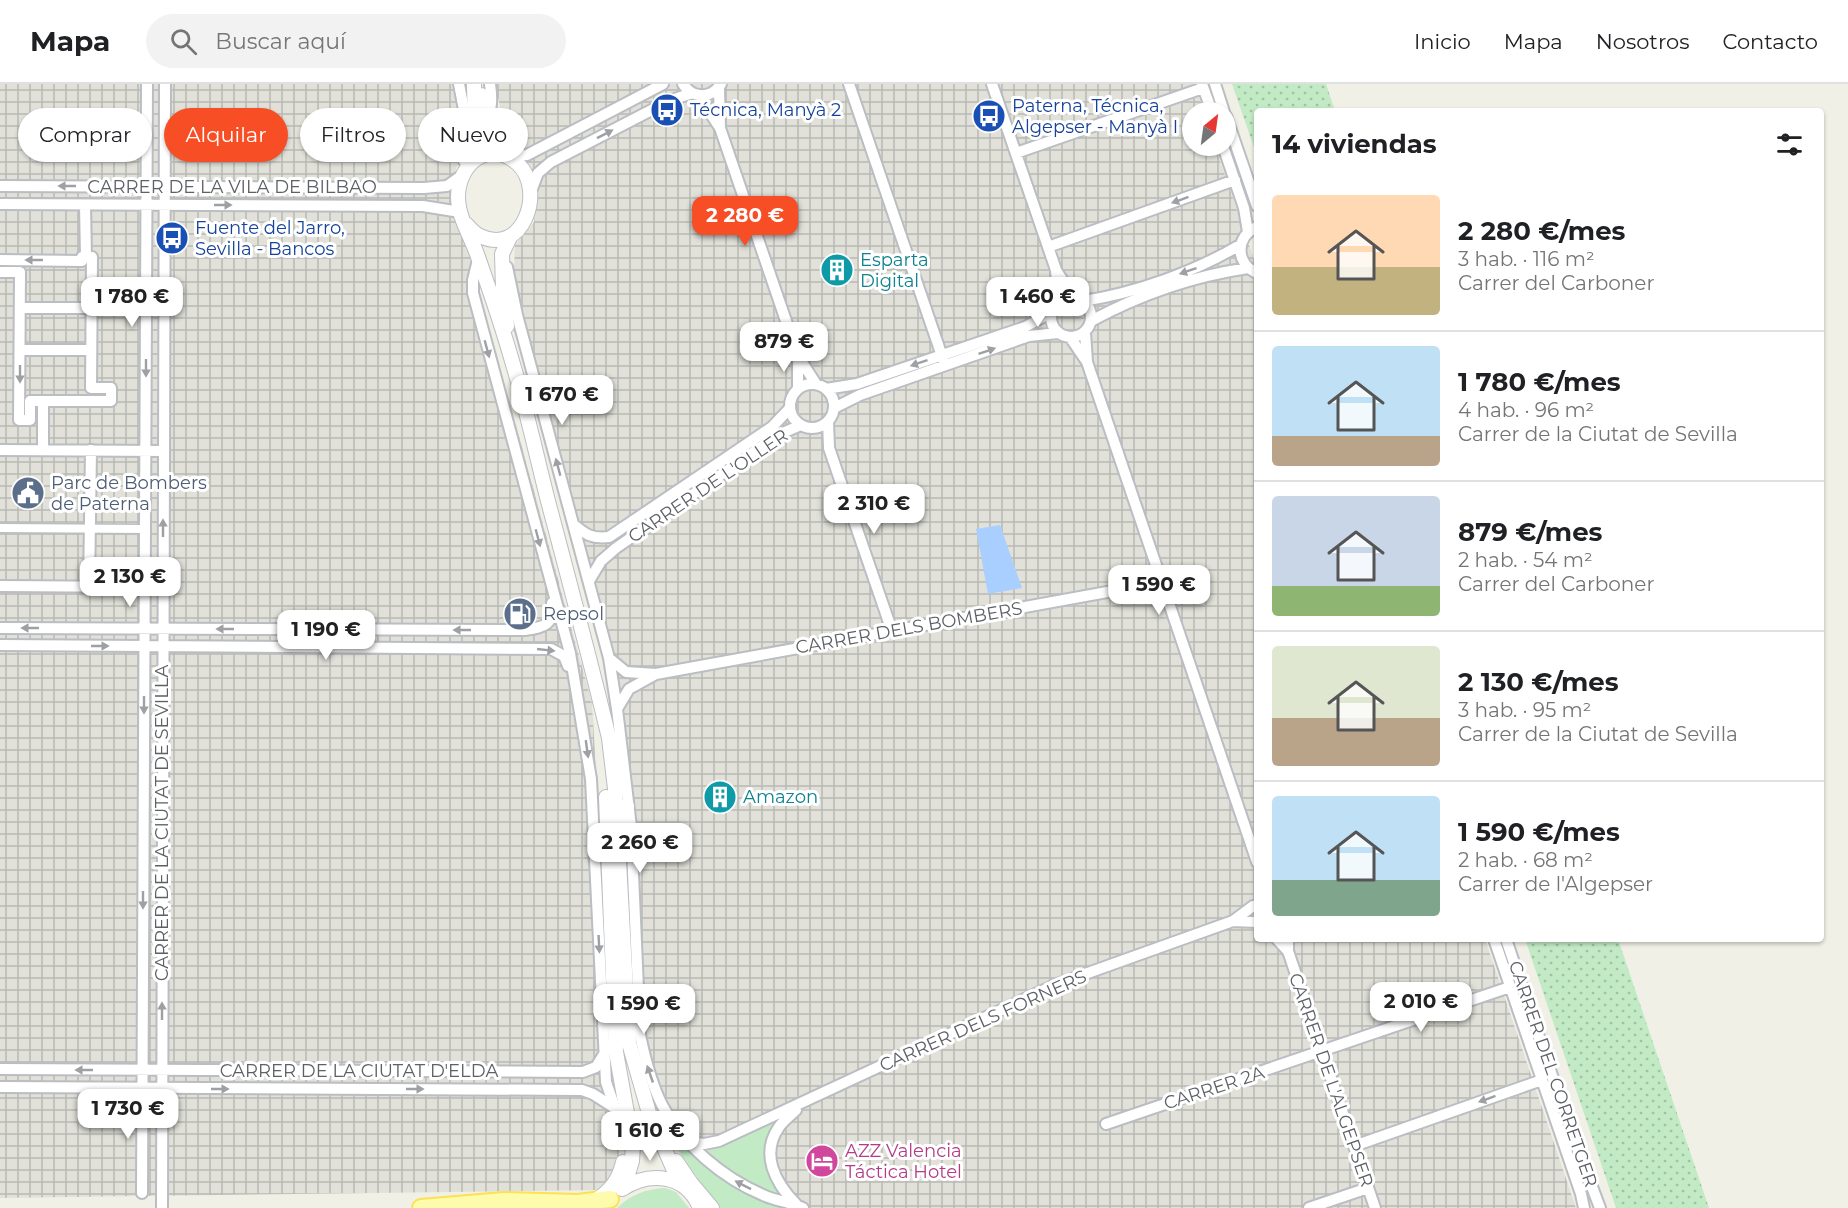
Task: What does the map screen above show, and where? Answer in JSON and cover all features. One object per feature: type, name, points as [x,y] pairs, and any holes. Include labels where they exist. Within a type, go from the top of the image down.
[{"type":"main road","points":[[422,1208],[504,1201],[603,1203]]},
{"type":"street","name":"CARRER DE LA CIUTAT DE SEVILLA","points":[[142,1193],[147,84]]},
{"type":"street","name":"CARRER DE LA CIUTAT DE SEVILLA","points":[[162,1208],[165,84]]},
{"type":"street","points":[[459,84],[465,115],[465,171]]},
{"type":"street","points":[[476,84],[475,130],[458,198],[512,361],[609,738],[615,789],[629,1043],[649,1113],[679,1182]]},
{"type":"street","points":[[476,84],[482,108]]},
{"type":"street","points":[[490,84],[491,108]]},
{"type":"street","points":[[528,153],[663,84]]},
{"type":"street","points":[[683,84],[696,94],[720,128],[798,356],[821,387],[831,394],[834,408],[828,421],[823,425],[806,427]]},
{"type":"street","points":[[849,84],[943,360]]},
{"type":"street","points":[[992,84],[1056,270],[1058,301],[1052,312],[1052,323],[1058,333]]},
{"type":"street","points":[[1215,84],[1221,102]]},
{"type":"street","points":[[463,218],[479,236],[495,240],[512,235],[520,229],[528,214],[530,194],[538,173],[551,162],[669,101],[696,94],[706,96],[720,86]]},
{"type":"street","points":[[720,86],[720,128]]},
{"type":"street","points":[[1016,153],[1203,86],[1209,102]]},
{"type":"street","points":[[1236,146],[1254,197]]},
{"type":"street","points":[[1058,301],[1068,297],[1078,299],[1114,296],[1211,262],[1240,245],[1252,229],[1227,156]]},
{"type":"street","points":[[465,171],[473,162]]},
{"type":"street","points":[[514,162],[526,176],[530,194]]},
{"type":"street","name":"CARRER DE LA VILA DE BILBAO","points":[[0,186],[424,188],[447,186],[465,171]]},
{"type":"street","points":[[1048,247],[1235,180]]},
{"type":"street","name":"CARRER DE LA VILA DE BILBAO","points":[[0,204],[423,206],[463,218]]},
{"type":"street","points":[[85,205],[86,256]]},
{"type":"street","points":[[512,235],[502,254],[503,289],[512,361]]},
{"type":"street","points":[[512,235],[506,264],[517,315],[609,658],[631,827],[640,1035],[646,1062],[663,1107],[689,1142],[709,1163],[731,1179],[765,1196],[800,1207]]},
{"type":"street","points":[[1240,245],[1243,261],[1252,271]]},
{"type":"street","points":[[0,260],[82,261],[82,256],[92,256],[91,388],[111,388],[111,401],[30,401],[30,420],[20,420],[20,272],[0,272]]},
{"type":"street","points":[[478,256],[473,293],[570,653],[591,779],[606,1082],[615,1108],[627,1121],[626,1153],[620,1176],[603,1203]]},
{"type":"street","points":[[1056,270],[1078,299],[1090,310],[1091,321]]},
{"type":"street","points":[[1252,271],[1214,273],[1118,306],[1091,321],[1085,332],[1087,362],[1254,853]]},
{"type":"street","points":[[20,308],[92,308]]},
{"type":"street","points":[[834,408],[860,395],[1025,327],[1052,312]]},
{"type":"street","points":[[829,448],[792,415],[790,401],[798,389],[804,386],[857,384],[1029,336],[1058,333],[1075,337],[1085,332]]},
{"type":"street","points":[[1070,337],[1087,362]]},
{"type":"street","points":[[20,350],[91,350]]},
{"type":"street","points":[[798,356],[798,389]]},
{"type":"street","points":[[42,450],[43,401]]},
{"type":"street","name":"CARRER DE L'OLLER","points":[[573,524],[586,535],[597,538],[609,537],[772,427],[790,408]]},
{"type":"street","points":[[828,421],[829,448],[892,632]]},
{"type":"street","name":"CARRER DE L'OLLER","points":[[589,581],[601,561],[616,548],[778,435],[806,427]]},
{"type":"street","points":[[0,450],[164,451]]},
{"type":"street","points":[[89,586],[91,450]]},
{"type":"street","points":[[0,528],[145,529]]},
{"type":"street","name":"CARRER DE L'OLLER","points":[[609,537],[616,548]]},
{"type":"street","name":"CARRER DELS BOMBERS","points":[[609,658],[626,672],[656,674],[1162,582]]},
{"type":"street","points":[[0,586],[145,587]]},
{"type":"street","points":[[0,628],[525,630],[549,623],[553,613],[552,590]]},
{"type":"street","points":[[489,648],[490,630]]},
{"type":"street","points":[[0,645],[551,649],[564,656],[577,692]]},
{"type":"street","name":"CARRER DELS BOMBERS","points":[[617,709],[629,689],[656,674]]},
{"type":"street","points":[[600,699],[616,1052],[633,1146],[632,1161],[624,1188]]},
{"type":"street","points":[[624,942],[624,845],[627,806]]},
{"type":"street","name":"CARRER DELS FORNERS","points":[[1233,921],[1254,903]]},
{"type":"street","name":"CARRER DELS FORNERS","points":[[689,1142],[704,1144],[719,1141],[1057,984],[1233,921],[1254,920]]},
{"type":"street","points":[[1280,942],[1288,951]]},
{"type":"street","points":[[1288,942],[1288,951]]},
{"type":"street","name":"CARRER DEL CORRETGER","points":[[1495,942],[1584,1208]]},
{"type":"street","name":"CARRER DEL CORRETGER","points":[[1507,942],[1568,1123],[1600,1208]]},
{"type":"street","name":"CARRER DE L'ALGEPSER","points":[[1288,951],[1375,1208]]},
{"type":"street","name":"CARRER 2A","points":[[1106,1124],[1510,987]]},
{"type":"street","name":"CARRER DE LA CIUTAT D'ELDA","points":[[0,1069],[583,1072],[596,1067],[604,1054]]},
{"type":"street","points":[[574,1072],[577,1077],[574,1090]]},
{"type":"street","points":[[1354,1146],[1542,1080]]},
{"type":"street","name":"CARRER DE LA CIUTAT D'ELDA","points":[[0,1087],[582,1090],[615,1108]]},
{"type":"street","name":"CARRER DELS FORNERS","points":[[800,1207],[787,1194],[774,1175],[770,1164],[770,1151],[779,1126],[804,1103]]},
{"type":"street","points":[[657,1131],[691,1183],[712,1208]]},
{"type":"street","points":[[603,1203],[624,1188],[650,1178],[664,1178],[679,1182],[689,1190],[700,1208]]},
{"type":"street","points":[[1309,1208],[1368,1188]]},
{"type":"shaded area","points":[[0,84],[466,84],[464,108],[418,108],[418,162],[458,162],[454,174],[454,216],[462,228],[592,703],[620,1174],[602,1190],[0,1198]]},
{"type":"shaded area","points":[[495,84],[1195,84],[1201,102],[1182,102],[1182,156],[1218,156],[1254,259],[1254,942],[1486,942],[1576,1208],[752,1208],[683,1157],[669,1135],[640,1055],[623,786],[609,684],[517,337],[512,309],[515,245],[534,222],[539,188],[524,162],[528,162],[528,108],[500,108]]},
{"type":"green space","points":[[1232,84],[1326,84],[1334,108],[1254,108],[1254,147]]},
{"type":"green space","points":[[1526,942],[1619,942],[1709,1208],[1616,1208]]},
{"type":"green space","points":[[777,1119],[767,1158],[768,1171],[780,1196],[750,1184],[705,1152],[716,1148]]},
{"type":"green space","points":[[680,1139],[754,1196],[785,1208],[720,1208],[674,1144]]},
{"type":"green space","points":[[665,1188],[676,1192],[689,1208],[617,1208],[639,1194]]},
{"type":"water","points":[[1000,525],[1022,588],[988,594],[976,529]]},
{"type":"place","name":"Técnica, Manyà 2","points":[[667,110]]},
{"type":"place","name":"Paterna, Técnica, Algepser - Manyà I","points":[[989,116]]},
{"type":"place","name":"Fuente del Jarro, Sevilla - Bancos","points":[[172,238]]},
{"type":"place","name":"Esparta Digital","points":[[837,270]]},
{"type":"place","name":"Parc de Bombers de Paterna","points":[[28,493]]},
{"type":"place","name":"Repsol","points":[[520,614]]},
{"type":"place","name":"Amazon","points":[[720,797]]},
{"type":"place","name":"AZZ Valencia Táctica Hotel","points":[[822,1161]]}]
